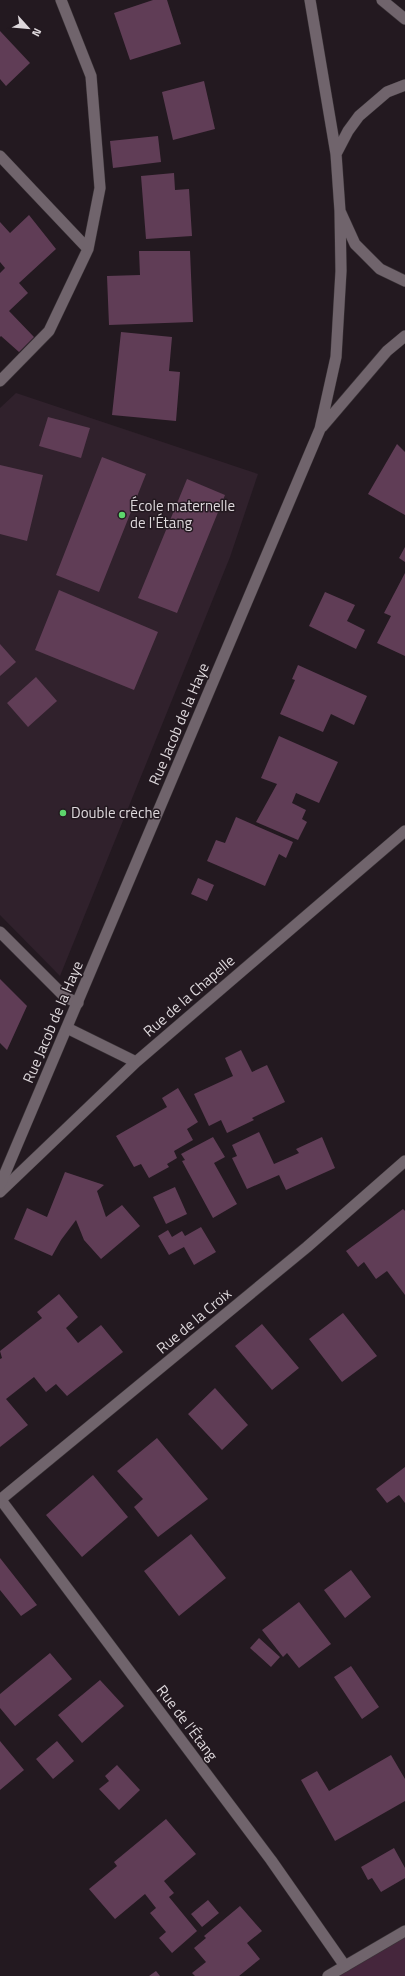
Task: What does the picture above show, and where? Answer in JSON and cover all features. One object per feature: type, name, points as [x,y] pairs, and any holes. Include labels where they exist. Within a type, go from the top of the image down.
[{"type":"street","points":[[0,381],[49,331],[88,249],[100,188],[91,76],[61,0]]},
{"type":"street","name":"Rue Jacob de la Haye","points":[[0,1185],[320,429],[336,357],[341,271],[340,211],[336,154],[310,0]]},
{"type":"street","points":[[382,0],[405,19]]},
{"type":"street","points":[[336,154],[348,131],[359,116],[387,92],[405,85]]},
{"type":"street","points":[[0,156],[88,249]]},
{"type":"street","points":[[340,211],[355,244],[380,269],[405,281]]},
{"type":"street","name":"Rue Jacob de la Haye","points":[[320,429],[387,351],[405,336]]},
{"type":"street","name":"Rue de la Chapelle","points":[[0,1192],[136,1062],[405,831]]},
{"type":"street","points":[[0,932],[65,997],[78,1003]]},
{"type":"street","points":[[67,1028],[136,1062]]},
{"type":"street","name":"Rue de la Croix","points":[[1,1500],[307,1247],[405,1161]]},
{"type":"street","name":"Rue de l'Étang","points":[[1,1500],[271,1860],[345,1966]]},
{"type":"street","points":[[328,1976],[405,1931]]},
{"type":"shaded area","name":"École maternelle de l'Étang","points":[[16,393],[258,474],[230,557],[60,976],[0,915],[0,408]]},
{"type":"shaded area","points":[[405,1931],[405,1976],[327,1976]]},
{"type":"building","points":[[153,0],[167,0],[181,44],[130,60],[114,13]]},
{"type":"building","points":[[0,31],[30,63],[6,86],[0,79]]},
{"type":"building","points":[[204,81],[215,129],[173,140],[162,92]]},
{"type":"building","points":[[158,136],[161,162],[113,168],[110,141]]},
{"type":"building","points":[[174,173],[175,190],[189,189],[192,236],[146,239],[141,176]]},
{"type":"building","points":[[29,215],[56,249],[19,283],[28,293],[9,311],[34,337],[19,352],[1,336],[0,337],[0,273],[5,268],[0,262],[0,222],[10,233]]},
{"type":"building","points":[[139,251],[190,251],[193,322],[109,325],[107,276],[140,275]]},
{"type":"building","points":[[121,332],[172,337],[169,371],[180,372],[176,421],[112,415]]},
{"type":"building","points":[[48,417],[90,428],[81,458],[39,446]]},
{"type":"building","points":[[397,444],[405,452],[405,515],[368,494]]},
{"type":"building","points":[[102,457],[146,474],[99,592],[56,575]]},
{"type":"building","points":[[0,465],[43,475],[27,541],[0,534]]},
{"type":"building","points":[[187,479],[225,495],[177,613],[138,598]]},
{"type":"building","points":[[405,547],[405,562],[399,558]]},
{"type":"building","points":[[405,573],[405,656],[377,643],[391,616],[384,613]]},
{"type":"building","points":[[59,590],[158,632],[134,690],[35,650]]},
{"type":"building","points":[[325,592],[355,605],[347,621],[365,630],[356,649],[309,626]]},
{"type":"building","points":[[0,644],[16,662],[0,676]]},
{"type":"building","points":[[298,665],[367,696],[354,725],[331,714],[323,732],[280,714],[295,680],[292,679]]},
{"type":"building","points":[[36,677],[57,701],[28,727],[7,703]]},
{"type":"building","points":[[279,736],[338,762],[319,803],[296,793],[292,803],[306,810],[302,819],[307,822],[298,840],[256,822],[277,784],[261,778]]},
{"type":"building","points":[[236,817],[293,842],[286,858],[279,854],[265,886],[207,861],[216,840],[225,843]]},
{"type":"building","points":[[198,878],[214,885],[207,901],[191,894]]},
{"type":"building","points":[[0,979],[27,1006],[7,1050],[0,1043]]},
{"type":"building","points":[[241,1050],[252,1072],[267,1065],[285,1102],[252,1118],[254,1120],[227,1133],[221,1120],[209,1126],[194,1094],[233,1076],[225,1058]]},
{"type":"building","points":[[178,1088],[198,1122],[187,1129],[193,1140],[174,1151],[177,1158],[167,1164],[169,1167],[149,1178],[141,1164],[134,1167],[116,1136],[167,1107],[162,1098]]},
{"type":"building","points":[[259,1132],[274,1164],[299,1153],[296,1149],[322,1137],[335,1168],[286,1190],[279,1175],[247,1189],[232,1158],[237,1156],[232,1145]]},
{"type":"building","points":[[213,1137],[225,1157],[214,1163],[237,1204],[213,1218],[182,1161],[185,1160],[181,1154]]},
{"type":"building","points":[[65,1172],[104,1185],[97,1191],[106,1217],[122,1205],[140,1226],[101,1259],[84,1240],[76,1220],[61,1240],[52,1256],[14,1239],[27,1208],[47,1217]]},
{"type":"building","points":[[175,1187],[187,1214],[166,1224],[153,1197]]},
{"type":"building","points":[[403,1209],[405,1211],[405,1295],[387,1271],[376,1279],[364,1262],[358,1267],[346,1251]]},
{"type":"building","points":[[201,1227],[216,1252],[194,1265],[184,1247],[169,1255],[158,1236],[168,1230],[172,1237],[182,1231],[185,1236]]},
{"type":"building","points":[[59,1294],[78,1317],[66,1328],[78,1343],[101,1325],[123,1352],[67,1396],[56,1384],[46,1392],[34,1377],[6,1399],[28,1425],[0,1447],[0,1359],[2,1358],[0,1351],[42,1318],[37,1312]]},
{"type":"building","points":[[343,1313],[377,1356],[342,1382],[309,1339]]},
{"type":"building","points":[[262,1324],[299,1368],[272,1390],[235,1346]]},
{"type":"building","points":[[215,1388],[248,1425],[222,1450],[188,1414]]},
{"type":"building","points":[[157,1438],[208,1499],[158,1537],[134,1507],[143,1499],[117,1471]]},
{"type":"building","points":[[405,1467],[405,1503],[399,1495],[387,1503],[376,1489]]},
{"type":"building","points":[[93,1475],[128,1517],[82,1557],[46,1515]]},
{"type":"building","points":[[191,1534],[226,1578],[179,1616],[144,1571]]},
{"type":"building","points":[[0,1558],[37,1605],[21,1616],[0,1590]]},
{"type":"building","points":[[351,1570],[371,1597],[345,1618],[324,1590]]},
{"type":"building","points":[[299,1602],[331,1644],[299,1668],[287,1653],[283,1657],[262,1630]]},
{"type":"building","points":[[259,1638],[280,1657],[271,1667],[250,1648]]},
{"type":"building","points":[[50,1653],[72,1679],[15,1726],[0,1708],[0,1694]]},
{"type":"building","points":[[351,1666],[379,1707],[362,1719],[334,1677]]},
{"type":"building","points":[[100,1680],[124,1706],[82,1743],[58,1715]]},
{"type":"building","points":[[0,1741],[24,1770],[0,1790]]},
{"type":"building","points":[[57,1741],[74,1761],[53,1779],[36,1759]]},
{"type":"building","points":[[391,1755],[405,1779],[405,1801],[335,1841],[301,1780],[317,1771],[329,1791]]},
{"type":"building","points":[[117,1765],[140,1790],[119,1810],[99,1789],[109,1781],[105,1776]]},
{"type":"building","points":[[166,1819],[196,1854],[164,1881],[174,1893],[169,1897],[197,1931],[172,1953],[159,1938],[166,1932],[150,1913],[156,1908],[145,1894],[115,1919],[89,1889],[117,1866],[114,1862]]},
{"type":"building","points":[[394,1848],[405,1868],[405,1878],[381,1892],[372,1878],[368,1880],[361,1867]]},
{"type":"building","points":[[208,1900],[219,1913],[202,1927],[191,1914]]},
{"type":"building","points":[[240,1906],[262,1931],[247,1943],[260,1959],[239,1976],[195,1976],[192,1973],[206,1962],[194,1948],[206,1938],[204,1936]]},
{"type":"building","points":[[156,1971],[160,1976],[149,1976]]},
{"type":"place","name":"École maternelle de l'Étang","points":[[122,515]]},
{"type":"place","name":"Double crèche","points":[[63,813]]}]
